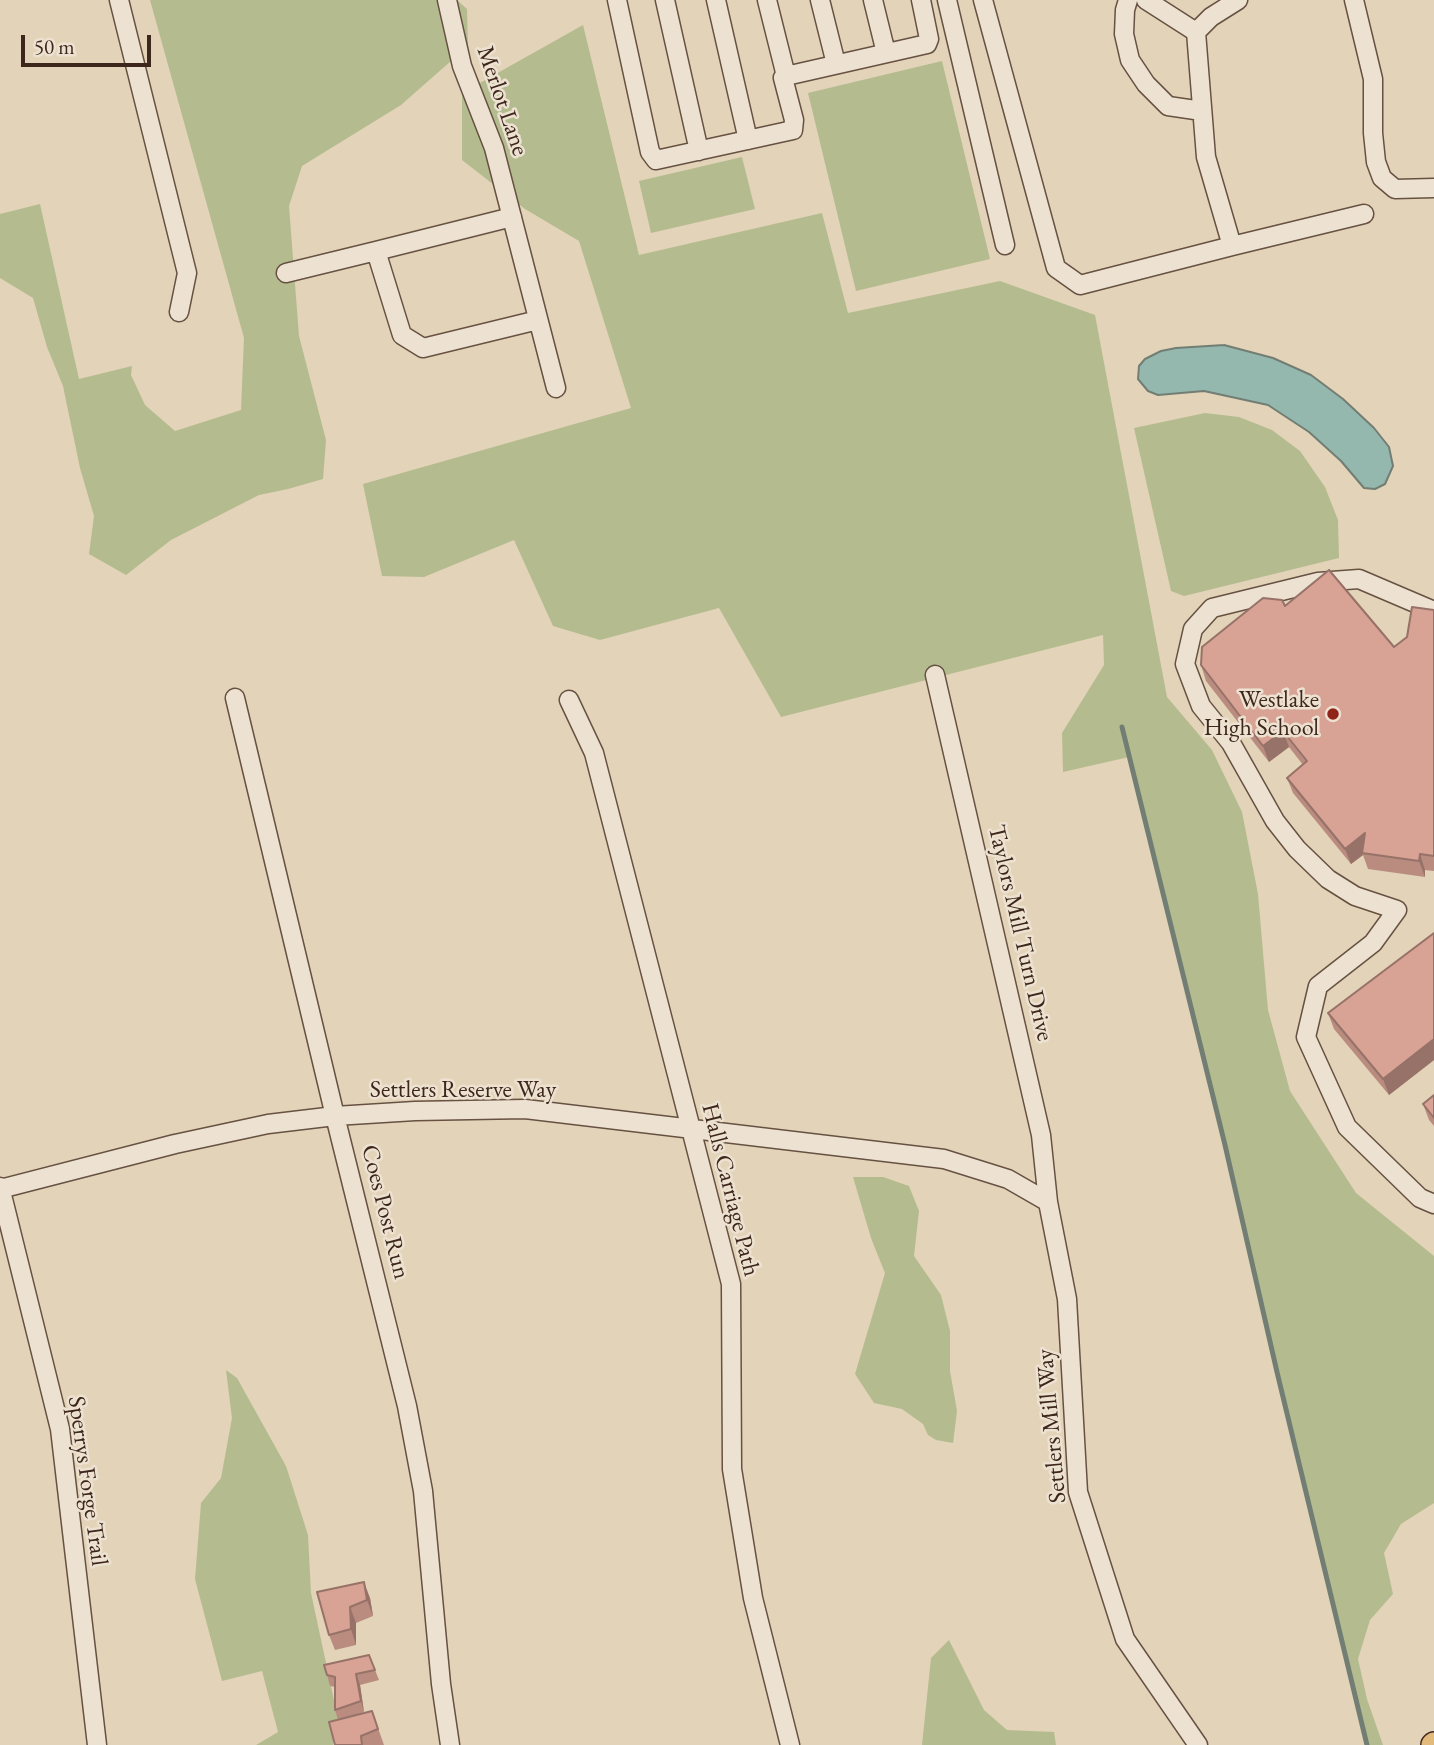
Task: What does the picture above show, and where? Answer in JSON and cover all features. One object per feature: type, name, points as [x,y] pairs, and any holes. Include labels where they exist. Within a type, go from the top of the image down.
[{"type":"street","points":[[119,0],[187,274],[179,312]]},
{"type":"street","name":"Merlot Lane","points":[[447,0],[462,66],[494,148],[556,388]]},
{"type":"street","points":[[617,0],[652,158],[656,160],[793,130],[794,120],[783,78],[786,76],[767,0]]},
{"type":"street","points":[[665,0],[699,151]]},
{"type":"street","points":[[716,0],[748,140]]},
{"type":"street","points":[[820,0],[836,64]]},
{"type":"street","points":[[873,0],[886,53]]},
{"type":"street","points":[[786,76],[927,44],[929,39],[920,0]]},
{"type":"street","points":[[947,0],[1005,245]]},
{"type":"street","points":[[983,0],[1056,268],[1080,285],[1364,214]]},
{"type":"street","points":[[1128,0],[1124,34],[1130,60],[1146,84],[1168,106],[1202,111]]},
{"type":"street","points":[[1146,0],[1196,32]]},
{"type":"street","points":[[1232,246],[1206,157],[1196,32],[1211,17],[1238,0]]},
{"type":"street","points":[[1354,0],[1373,79],[1373,133],[1376,162],[1382,178],[1395,188],[1434,188]]},
{"type":"street","points":[[286,272],[512,217]]},
{"type":"street","points":[[376,251],[402,335],[423,348],[538,320]]},
{"type":"street","points":[[1434,611],[1359,579],[1318,582],[1212,608],[1194,629],[1185,664],[1200,706],[1231,743],[1275,821],[1328,879],[1355,896],[1397,910],[1373,943],[1318,985],[1306,1037],[1347,1127],[1420,1198],[1434,1205]]},
{"type":"street","name":"Taylors Mill Turn Drive","points":[[935,675],[1041,1135],[1048,1202]]},
{"type":"street","name":"Coes Post Run","points":[[235,698],[407,1406],[423,1491],[441,1684],[450,1745]]},
{"type":"street","name":"Halls Carriage Path","points":[[569,700],[594,753],[731,1284],[732,1469],[753,1598],[790,1745]]},
{"type":"street","name":"Settlers Reserve Way","points":[[0,1188],[175,1144],[268,1124],[415,1111],[525,1109],[944,1158],[1008,1179],[1048,1202]]},
{"type":"street","name":"Sperrys Forge Trail","points":[[0,1188],[60,1429],[97,1745]]},
{"type":"street","name":"Settlers Mill Way","points":[[1048,1202],[1067,1299],[1078,1492],[1125,1639],[1198,1745]]},
{"type":"green space","points":[[150,0],[457,0],[467,9],[468,46],[401,105],[302,166],[289,206],[299,336],[326,440],[323,479],[259,495],[171,540],[126,575],[89,554],[94,516],[80,468],[63,386],[47,347],[33,298],[0,278],[0,214],[40,204],[79,379],[132,366],[131,375],[145,405],[175,431],[241,410],[244,338]]},
{"type":"green space","points":[[583,25],[639,255],[822,213],[848,313],[1000,281],[1095,315],[1167,697],[1212,750],[1242,812],[1258,894],[1268,1010],[1290,1091],[1356,1193],[1434,1256],[1434,1503],[1401,1524],[1384,1553],[1393,1594],[1370,1620],[1358,1659],[1367,1699],[1383,1745],[1367,1745],[1225,1145],[1129,757],[1063,772],[1062,733],[1104,665],[1103,635],[781,717],[719,608],[600,640],[553,626],[514,540],[424,577],[382,576],[363,484],[631,408],[579,241],[525,209],[462,160],[462,93]]},
{"type":"green space","points":[[942,61],[990,259],[856,291],[808,93]]},
{"type":"green space","points":[[742,157],[755,209],[651,233],[639,181]]},
{"type":"green space","points":[[1205,413],[1239,417],[1272,430],[1300,451],[1325,487],[1338,520],[1339,558],[1184,596],[1171,591],[1134,428]]},
{"type":"green space","points":[[853,1177],[883,1177],[909,1186],[919,1211],[914,1256],[941,1295],[950,1331],[950,1371],[957,1411],[953,1443],[936,1440],[928,1435],[923,1424],[902,1409],[874,1403],[855,1374],[885,1273],[871,1238]]},
{"type":"green space","points":[[226,1370],[237,1378],[286,1466],[308,1535],[311,1593],[340,1728],[333,1745],[256,1745],[278,1732],[262,1671],[222,1681],[195,1579],[201,1503],[221,1478],[232,1418]]},
{"type":"green space","points":[[949,1640],[984,1710],[1007,1730],[1054,1732],[1056,1745],[922,1745],[931,1658]]},
{"type":"water","points":[[1224,345],[1273,358],[1311,375],[1343,399],[1374,428],[1389,447],[1393,466],[1385,484],[1375,489],[1364,488],[1341,461],[1309,432],[1268,405],[1204,391],[1158,395],[1148,391],[1138,379],[1139,366],[1145,359],[1161,351]]},
{"type":"building","name":"Westlake High School","points":[[1329,570],[1394,647],[1407,637],[1412,607],[1434,610],[1434,856],[1420,854],[1419,861],[1362,853],[1365,833],[1345,849],[1287,778],[1307,761],[1283,731],[1263,746],[1201,665],[1202,647],[1263,598],[1282,600],[1285,606]]},
{"type":"building","points":[[1434,933],[1434,1039],[1383,1079],[1328,1013]]},
{"type":"building","points":[[1434,1095],[1434,1118],[1423,1104]]},
{"type":"building","points":[[364,1582],[367,1600],[350,1607],[351,1629],[329,1635],[317,1592]]},
{"type":"building","points":[[369,1655],[375,1670],[356,1674],[361,1701],[335,1710],[335,1677],[327,1675],[324,1665]]},
{"type":"building","points":[[372,1711],[378,1729],[361,1736],[362,1745],[335,1745],[329,1722]]},
{"type":"waterway","points":[[1122,727],[1225,1145],[1367,1745]]},
{"type":"place","name":"Westlake High School","points":[[1333,714]]}]
